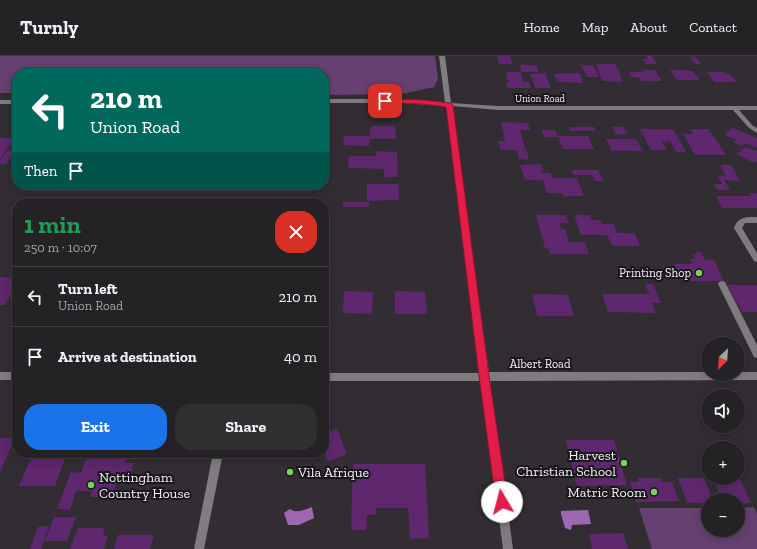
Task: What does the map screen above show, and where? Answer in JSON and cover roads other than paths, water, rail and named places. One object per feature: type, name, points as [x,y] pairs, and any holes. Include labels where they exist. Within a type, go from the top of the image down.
[{"type":"street","points":[[442,56],[450,105],[484,376],[508,549]]},
{"type":"street","name":"Union Road","points":[[329,101],[400,101],[498,108],[757,108]]},
{"type":"street","points":[[0,102],[12,102]]},
{"type":"street","points":[[735,108],[751,127],[757,131]]},
{"type":"street","points":[[757,220],[742,221],[738,225],[739,231],[757,259]]},
{"type":"street","points":[[748,245],[757,245]]},
{"type":"street","points":[[722,284],[757,354]]},
{"type":"street","points":[[0,376],[12,376]]},
{"type":"street","name":"Albert Road","points":[[329,377],[757,376]]},
{"type":"street","points":[[199,549],[217,458]]},
{"type":"place","name":"Printing Shop","points":[[699,273]]},
{"type":"place","name":"Harvest Christian School","points":[[624,463]]},
{"type":"place","name":"Vila Afrique","points":[[290,472]]},
{"type":"place","name":"Nottingham Country House","points":[[91,485]]},
{"type":"place","name":"Matric Room","points":[[654,492]]}]
